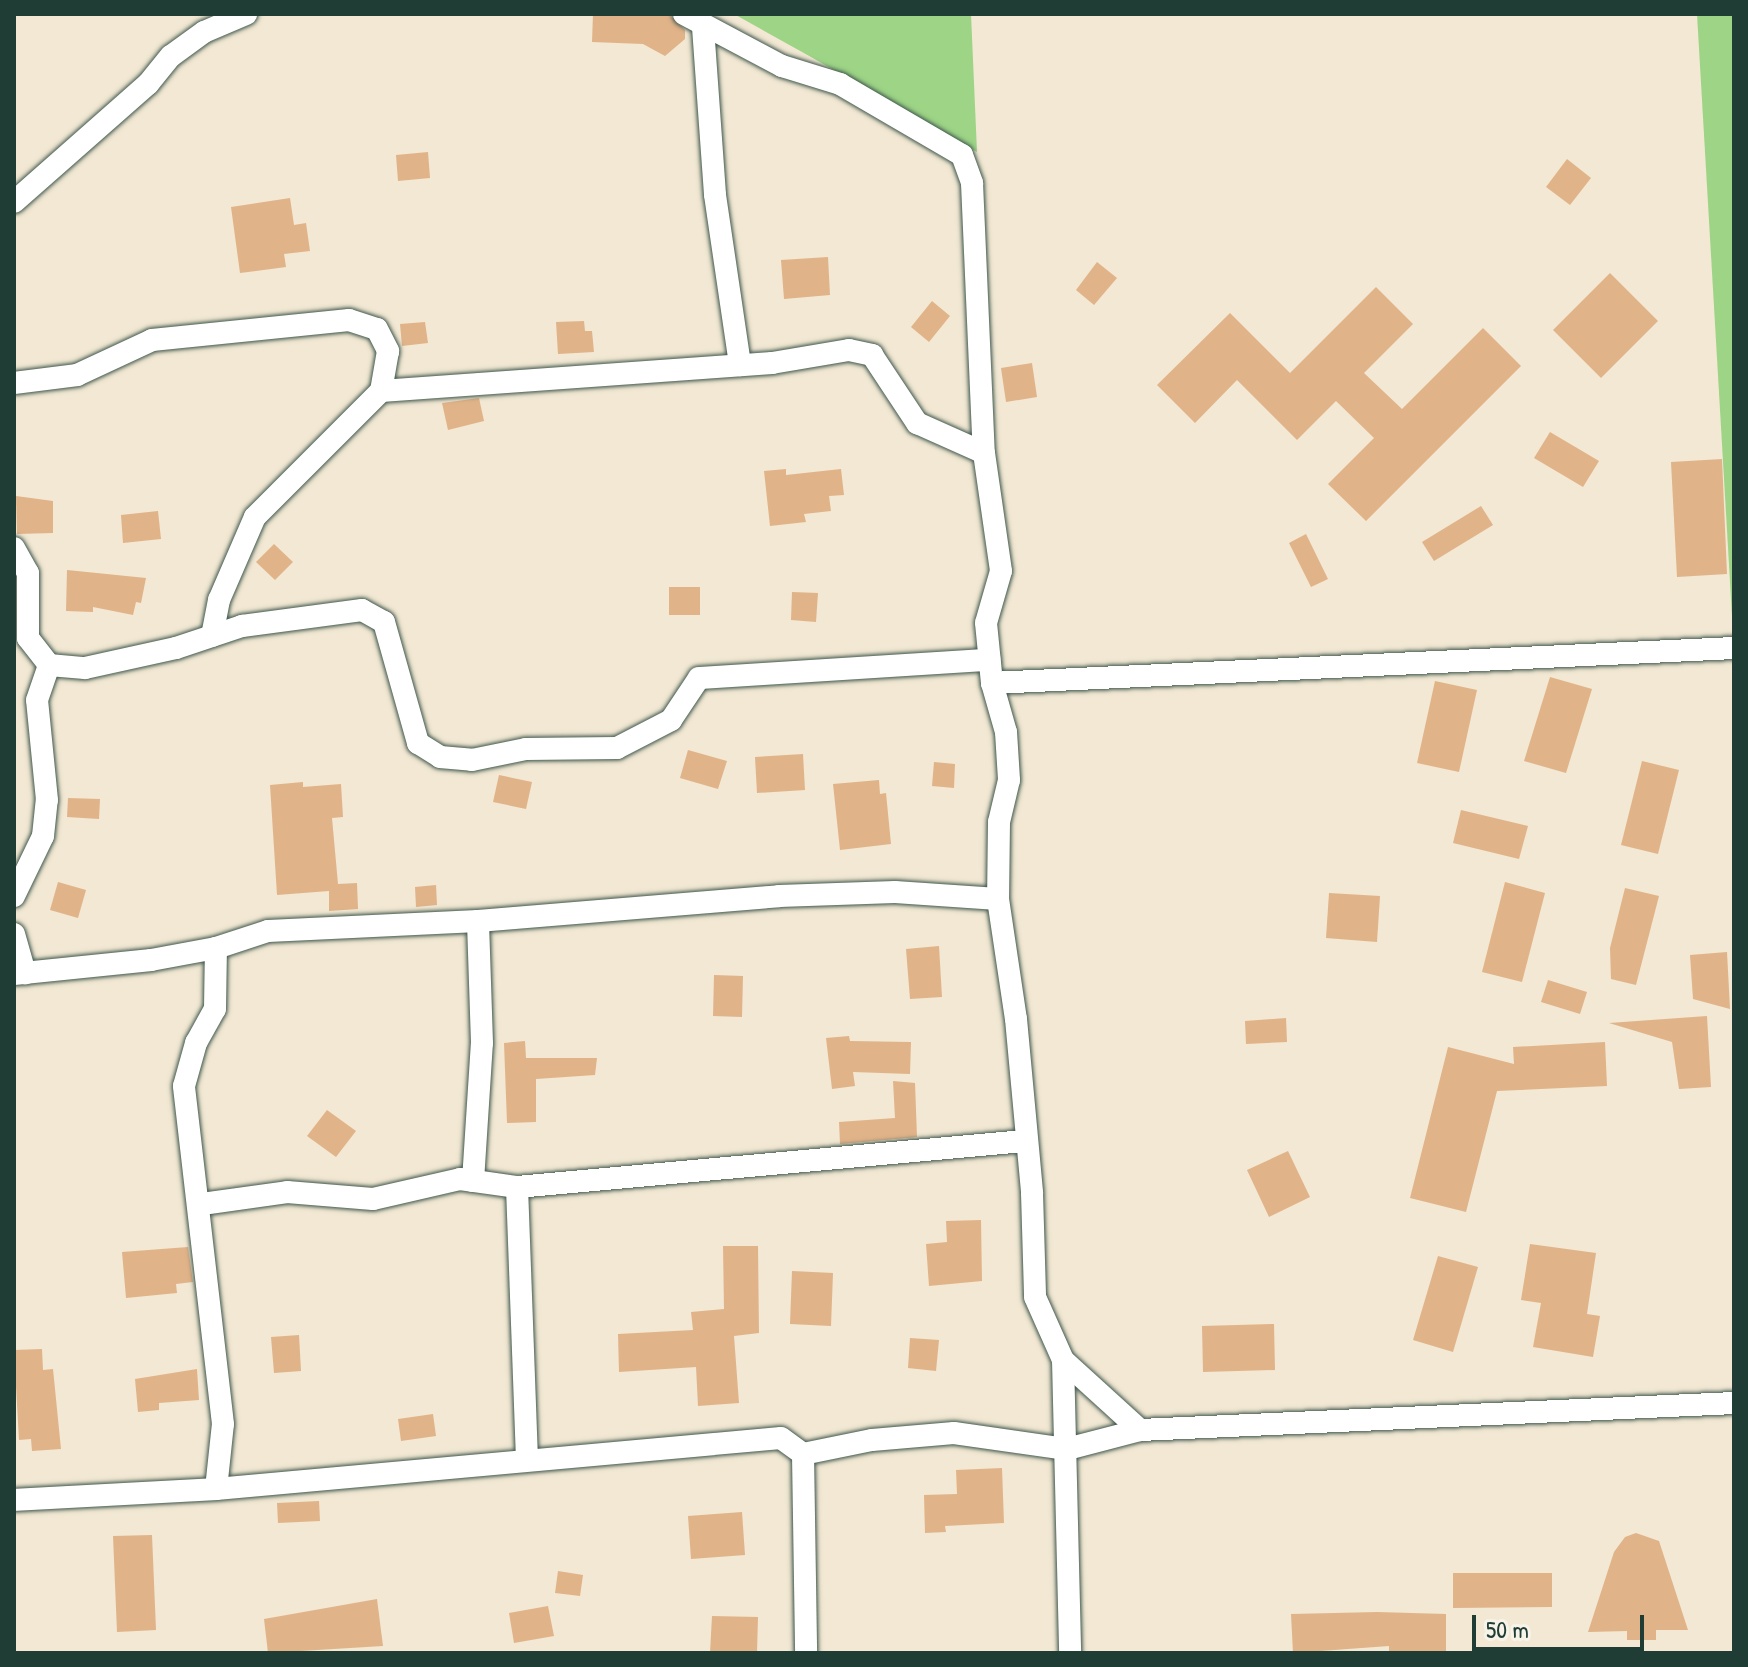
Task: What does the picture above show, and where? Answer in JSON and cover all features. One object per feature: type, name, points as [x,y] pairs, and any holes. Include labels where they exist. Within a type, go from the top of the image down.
[{"type":"street","points":[[14,202],[148,84],[171,56],[204,32],[246,14]]},
{"type":"street","points":[[684,14],[703,27],[782,66],[840,84],[962,155],[972,183],[984,453],[1001,571],[986,623],[992,683],[1006,732],[1009,780],[999,822],[998,899],[1016,1019],[1024,1141],[1032,1193],[1035,1297],[1063,1360],[1070,1653]]},
{"type":"street","points":[[703,27],[715,195],[740,365]]},
{"type":"street","points":[[14,383],[77,375],[152,340],[349,320],[377,329],[388,351],[381,391],[255,517],[219,600],[212,636]]},
{"type":"street","points":[[381,391],[740,365],[849,350],[872,355],[917,423],[984,453]]},
{"type":"street","points":[[14,548],[28,573],[28,638],[49,665],[85,668],[242,626],[362,610],[384,622],[418,743],[440,757],[472,760],[526,749],[617,748],[671,720],[699,678],[989,660]]},
{"type":"street","points":[[992,683],[1734,648]]},
{"type":"street","points":[[14,896],[43,836],[47,800],[37,700],[49,665]]},
{"type":"street","points":[[14,934],[20,973],[216,948],[268,931],[478,921],[779,896],[895,892],[998,899]]},
{"type":"street","points":[[473,1181],[482,1043],[478,921]]},
{"type":"street","points":[[216,948],[215,1009],[196,1043],[184,1086],[202,1204],[206,1302],[223,1424],[216,1489]]},
{"type":"street","points":[[202,1204],[287,1192],[373,1199],[460,1179],[517,1187],[1024,1141]]},
{"type":"street","points":[[517,1187],[527,1458]]},
{"type":"street","points":[[1063,1360],[1140,1430]]},
{"type":"street","points":[[14,1500],[216,1489],[527,1458],[781,1438],[803,1454],[872,1440],[954,1433],[1067,1449],[1140,1430],[1734,1403]]},
{"type":"street","points":[[803,1454],[806,1653]]},
{"type":"green space","points":[[734,14],[971,14],[977,152],[811,57]]},
{"type":"green space","points":[[1697,14],[1734,14],[1734,616],[1732,616]]},
{"type":"building","points":[[593,14],[670,15],[685,30],[685,39],[665,56],[643,44],[592,42]]},
{"type":"building","points":[[428,152],[430,178],[398,181],[396,155]]},
{"type":"building","points":[[1567,159],[1591,178],[1570,205],[1546,187]]},
{"type":"building","points":[[290,198],[294,225],[306,223],[310,251],[284,254],[286,267],[240,273],[231,207]]},
{"type":"building","points":[[828,257],[830,295],[784,299],[781,260]]},
{"type":"building","points":[[1097,262],[1117,278],[1094,305],[1076,290]]},
{"type":"building","points":[[1610,273],[1658,321],[1601,378],[1553,330]]},
{"type":"building","points":[[1376,287],[1413,324],[1364,373],[1402,409],[1483,328],[1521,366],[1366,521],[1328,484],[1374,438],[1336,401],[1297,440],[1237,380],[1195,423],[1157,385],[1230,313],[1290,373]]},
{"type":"building","points":[[932,301],[950,316],[929,342],[911,327]]},
{"type":"building","points":[[584,321],[585,331],[592,331],[594,352],[558,354],[556,322]]},
{"type":"building","points":[[425,322],[428,343],[402,346],[400,324]]},
{"type":"building","points":[[1032,363],[1037,397],[1006,402],[1001,368]]},
{"type":"building","points":[[479,398],[484,421],[448,430],[442,403]]},
{"type":"building","points":[[1550,432],[1599,461],[1583,487],[1534,458]]},
{"type":"building","points":[[1722,459],[1727,574],[1677,577],[1671,462]]},
{"type":"building","points":[[786,469],[786,475],[841,469],[844,495],[829,496],[831,511],[804,514],[806,522],[770,526],[764,471]]},
{"type":"building","points":[[16,496],[53,501],[53,533],[17,534]]},
{"type":"building","points":[[1481,506],[1493,525],[1434,561],[1422,542]]},
{"type":"building","points":[[158,511],[161,539],[123,543],[121,515]]},
{"type":"building","points":[[1306,534],[1328,579],[1311,587],[1289,543]]},
{"type":"building","points":[[274,544],[293,562],[275,580],[256,562]]},
{"type":"building","points":[[67,570],[146,578],[141,603],[136,602],[133,615],[93,607],[93,612],[66,611]]},
{"type":"building","points":[[669,587],[700,587],[700,615],[669,615]]},
{"type":"building","points":[[792,592],[818,593],[816,622],[791,620]]},
{"type":"building","points":[[1550,677],[1592,689],[1566,773],[1524,761]]},
{"type":"building","points":[[1435,681],[1477,690],[1459,772],[1417,763]]},
{"type":"building","points":[[688,750],[727,761],[718,789],[680,778]]},
{"type":"building","points":[[803,754],[805,790],[757,793],[755,757]]},
{"type":"building","points":[[1642,761],[1679,770],[1658,854],[1621,845]]},
{"type":"building","points":[[934,762],[955,764],[954,788],[932,786]]},
{"type":"building","points":[[499,775],[532,782],[526,809],[493,802]]},
{"type":"building","points":[[879,780],[880,794],[886,793],[891,844],[840,850],[833,784]]},
{"type":"building","points":[[303,782],[303,787],[341,784],[343,817],[332,818],[338,884],[357,883],[358,909],[329,911],[329,891],[277,895],[270,785]]},
{"type":"building","points":[[68,798],[100,799],[99,819],[67,817]]},
{"type":"building","points":[[1461,810],[1528,826],[1519,859],[1453,843]]},
{"type":"building","points":[[58,882],[86,890],[78,918],[50,910]]},
{"type":"building","points":[[1505,882],[1545,893],[1522,982],[1482,972]]},
{"type":"building","points":[[436,885],[437,905],[416,907],[415,887]]},
{"type":"building","points":[[1625,888],[1659,896],[1636,985],[1611,979],[1610,948]]},
{"type":"building","points":[[1329,893],[1380,896],[1377,942],[1326,938]]},
{"type":"building","points":[[939,946],[942,997],[910,999],[906,949]]},
{"type":"building","points":[[1727,952],[1730,1009],[1693,999],[1690,955]]},
{"type":"building","points":[[714,975],[743,976],[742,1017],[713,1016]]},
{"type":"building","points":[[1548,980],[1587,992],[1580,1014],[1541,1002]]},
{"type":"building","points":[[1707,1016],[1711,1087],[1679,1089],[1672,1042],[1609,1023]]},
{"type":"building","points":[[1286,1018],[1287,1042],[1246,1044],[1245,1021]]},
{"type":"building","points":[[849,1036],[850,1041],[911,1042],[910,1074],[853,1072],[855,1086],[832,1089],[826,1038]]},
{"type":"building","points":[[525,1041],[526,1058],[597,1058],[595,1075],[536,1079],[536,1122],[507,1123],[504,1043]]},
{"type":"building","points":[[1605,1042],[1607,1086],[1497,1091],[1466,1212],[1410,1198],[1448,1047],[1514,1064],[1513,1047]]},
{"type":"building","points":[[893,1081],[915,1083],[917,1137],[840,1144],[839,1122],[895,1118]]},
{"type":"building","points":[[327,1110],[356,1131],[336,1157],[307,1136]]},
{"type":"building","points":[[1288,1151],[1310,1197],[1269,1217],[1247,1170]]},
{"type":"building","points":[[981,1220],[982,1281],[929,1286],[926,1244],[947,1242],[946,1221]]},
{"type":"building","points":[[1530,1244],[1596,1253],[1587,1314],[1600,1316],[1593,1357],[1533,1347],[1541,1303],[1521,1300]]},
{"type":"building","points":[[723,1246],[758,1246],[759,1333],[734,1336],[739,1403],[698,1406],[696,1367],[619,1372],[618,1334],[693,1330],[691,1312],[724,1309]]},
{"type":"building","points":[[188,1247],[193,1282],[176,1284],[177,1293],[126,1298],[122,1252]]},
{"type":"building","points":[[1438,1256],[1478,1267],[1453,1352],[1413,1340]]},
{"type":"building","points":[[792,1271],[833,1273],[831,1326],[790,1324]]},
{"type":"building","points":[[1274,1324],[1275,1370],[1203,1372],[1202,1326]]},
{"type":"building","points":[[299,1335],[301,1371],[274,1373],[271,1337]]},
{"type":"building","points":[[910,1338],[939,1340],[936,1371],[908,1368]]},
{"type":"building","points":[[42,1349],[43,1370],[53,1369],[61,1449],[32,1451],[31,1439],[19,1440],[14,1350]]},
{"type":"building","points":[[197,1369],[199,1400],[159,1403],[159,1410],[138,1412],[135,1379]]},
{"type":"building","points":[[433,1414],[436,1436],[401,1441],[398,1419]]},
{"type":"building","points":[[1002,1468],[1004,1523],[945,1526],[946,1532],[925,1533],[924,1495],[957,1494],[956,1470]]},
{"type":"building","points":[[319,1501],[320,1521],[278,1523],[277,1503]]},
{"type":"building","points":[[742,1512],[745,1555],[691,1559],[688,1516]]},
{"type":"building","points":[[1636,1533],[1659,1541],[1688,1630],[1656,1630],[1656,1640],[1627,1640],[1627,1631],[1588,1632],[1614,1552],[1625,1537]]},
{"type":"building","points":[[152,1535],[156,1630],[117,1632],[113,1536]]},
{"type":"building","points":[[558,1571],[583,1575],[580,1596],[555,1593]]},
{"type":"building","points":[[1453,1573],[1552,1573],[1552,1607],[1453,1608]]},
{"type":"building","points":[[377,1599],[383,1646],[268,1653],[264,1619]]},
{"type":"building","points":[[548,1606],[554,1636],[514,1643],[509,1613]]},
{"type":"building","points":[[1291,1614],[1446,1614],[1446,1653],[1389,1653],[1389,1646],[1293,1653]]},
{"type":"building","points":[[712,1616],[758,1617],[757,1653],[710,1653]]}]
